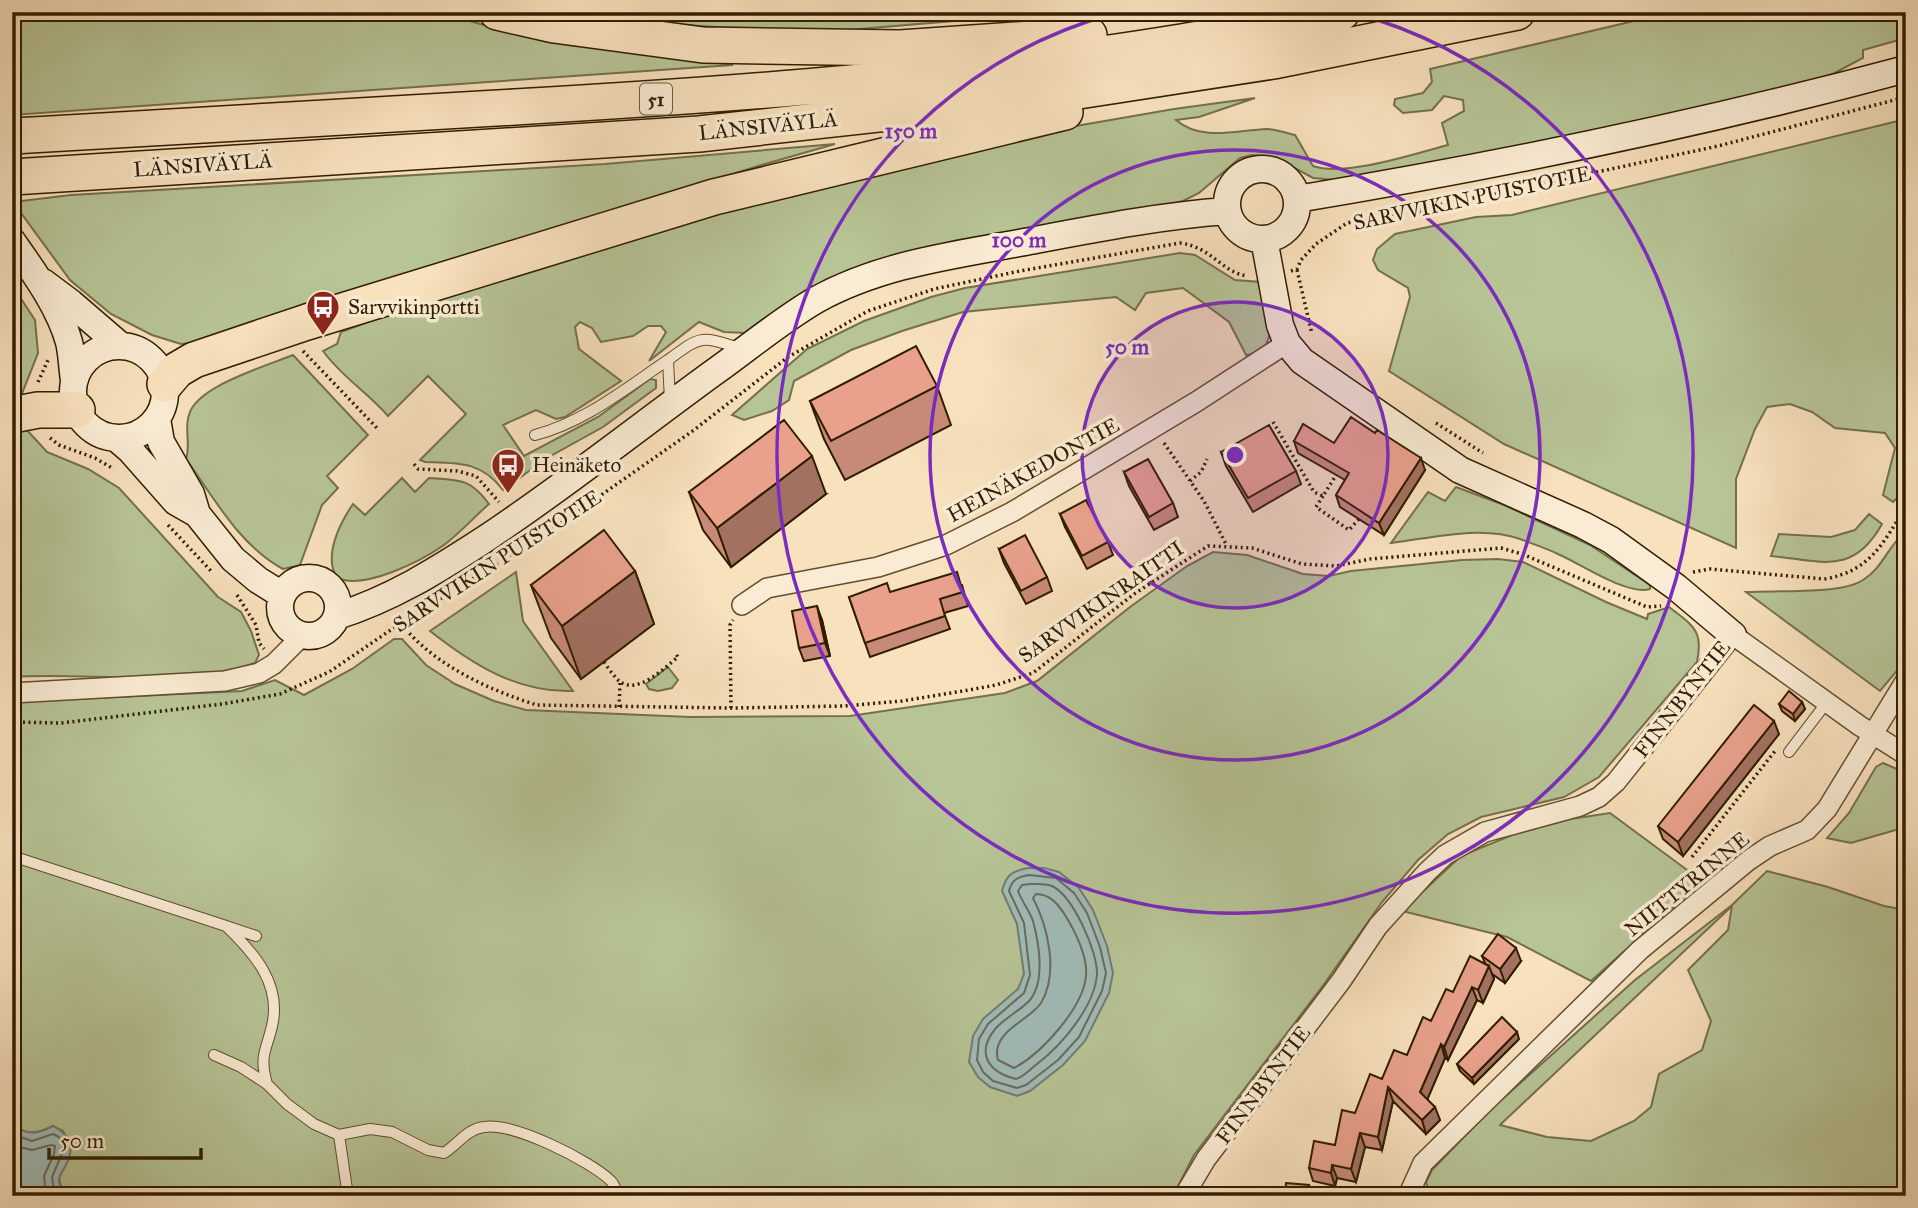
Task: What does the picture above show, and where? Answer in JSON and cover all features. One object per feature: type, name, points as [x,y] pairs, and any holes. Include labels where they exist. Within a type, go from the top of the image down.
[{"type":"highway","points":[[497,12],[554,25],[691,43],[817,47],[900,48],[1296,22]]},
{"type":"highway","name":"LÄNSIVÄYLÄ","points":[[12,136],[729,94],[1058,61],[1342,12]]},
{"type":"highway","name":"LÄNSIVÄYLÄ","points":[[12,177],[699,134],[1059,94],[1273,61],[1517,12]]},
{"type":"highway","points":[[165,384],[177,370],[194,360],[307,321],[714,197],[1273,61]]},
{"type":"highway","points":[[12,415],[38,411],[75,395]]},
{"type":"main road","name":"SARVVIKIN PUISTOTIE","points":[[1297,199],[1611,141],[1906,69]]},
{"type":"main road","points":[[1250,171],[1274,171],[1285,177],[1293,187],[1297,199],[1293,222],[1275,237],[1264,239],[1252,238],[1241,232],[1232,223],[1227,211],[1231,187],[1239,177],[1250,171]]},
{"type":"main road","name":"SARVVIKIN PUISTOTIE","points":[[337,615],[385,598],[432,573],[524,513],[816,300],[863,278],[921,261],[1111,226],[1186,214],[1227,211]]},
{"type":"main road","points":[[1264,239],[1280,325],[1287,343]]},
{"type":"main road","points":[[12,241],[38,279],[69,341],[75,395],[83,421],[92,429],[116,438],[139,434],[157,419],[163,408],[165,384],[160,369],[150,357],[136,349],[121,346],[92,354],[81,366],[75,395]]},
{"type":"main road","points":[[38,279],[121,346]]},
{"type":"main road","name":"FINNBYNTIE","points":[[1287,343],[1302,360],[1461,470],[1611,540],[1676,587],[1732,635]]},
{"type":"main road","points":[[157,419],[160,442],[191,494],[197,514]]},
{"type":"main road","points":[[116,438],[176,502],[197,514],[233,559],[258,580],[282,595]]},
{"type":"main road","points":[[316,578],[331,586],[338,601],[337,615],[331,627],[322,633],[303,635],[286,624],[280,605],[282,595],[293,583],[316,578]]},
{"type":"street","name":"HEINÄKEDONTIE","points":[[742,605],[767,588],[878,566],[946,545],[1012,512],[1196,402],[1287,343]]},
{"type":"street","points":[[12,693],[225,681],[259,673],[274,663],[303,635]]},
{"type":"street","points":[[1732,635],[1906,755]]},
{"type":"street","name":"FINNBYNTIE","points":[[1184,1196],[1206,1159],[1341,981],[1378,926],[1427,872],[1454,849],[1485,832],[1580,806],[1599,797],[1616,782],[1732,635]]},
{"type":"street","name":"NIITTYRINNE","points":[[1408,1196],[1423,1163],[1640,950],[1749,860],[1770,846],[1807,830],[1827,810],[1906,680]]},
{"type":"lane","points":[[535,435],[560,429],[591,411],[695,340],[706,338],[744,350]]},
{"type":"lane","points":[[668,360],[670,404]]},
{"type":"lane","points":[[1789,752],[1827,702]]},
{"type":"lane","points":[[12,856],[257,936]]},
{"type":"lane","points":[[226,926],[251,950],[269,979],[276,1007],[262,1065],[267,1084]]},
{"type":"lane","points":[[214,1055],[241,1067],[267,1084],[287,1104],[314,1124],[339,1135],[370,1129],[392,1132],[428,1150],[444,1153],[457,1145],[471,1130],[487,1126],[510,1130],[539,1139],[598,1169],[614,1184],[618,1196]]},
{"type":"lane","points":[[339,1135],[348,1196]]},
{"type":"path","name":"SARVVIKIN PUISTOTIE","points":[[12,722],[61,723],[222,704],[280,694],[328,672],[401,623],[547,533],[694,430],[788,357],[868,311],[934,289],[1180,243],[1195,245],[1207,251],[1226,267],[1244,276],[1271,275],[1297,269],[1301,260],[1316,244],[1347,223],[1718,146],[1906,97]]},
{"type":"path","points":[[298,346],[377,428]]},
{"type":"path","points":[[1273,422],[1314,492],[1323,496]]},
{"type":"path","points":[[1158,436],[1204,501],[1227,546]]},
{"type":"path","points":[[1190,481],[1201,472],[1207,459]]},
{"type":"path","points":[[414,464],[418,468],[457,471],[476,476],[499,502]]},
{"type":"path","points":[[1340,468],[1316,507],[1349,530],[1359,520]]},
{"type":"path","name":"SARVVIKINRAITTI","points":[[401,623],[421,644],[458,672],[508,696],[537,705],[731,708],[844,706],[902,701],[996,685],[1034,673],[1134,594],[1208,546],[1252,548],[1302,564],[1336,566],[1370,559],[1501,548],[1522,554],[1647,607],[1663,606],[1685,573],[1710,569],[1824,579],[1838,577],[1878,551],[1906,506]]},
{"type":"path","points":[[731,708],[730,625],[742,605]]},
{"type":"path","points":[[604,662],[620,682],[629,685],[643,683],[678,657],[676,654]]},
{"type":"path","points":[[619,707],[620,682]]},
{"type":"path","points":[[1692,857],[1780,745],[1789,752]]},
{"type":"green space","points":[[12,12],[436,12],[544,41],[733,65],[12,115]]},
{"type":"green space","points":[[590,12],[1061,12],[812,33],[654,23]]},
{"type":"green space","points":[[1672,12],[1906,12],[1906,38],[1863,50],[1863,58],[1829,76],[1716,104],[1500,150],[1335,180],[1313,178],[1275,157],[1252,155],[1240,158],[1199,193],[1183,201],[1161,207],[958,240],[904,254],[745,333],[724,332],[699,322],[649,361],[666,332],[661,326],[648,326],[633,336],[601,342],[592,328],[580,322],[575,327],[579,349],[621,381],[565,417],[556,419],[536,410],[503,425],[524,456],[598,417],[650,379],[656,380],[656,388],[603,427],[547,458],[503,490],[477,469],[420,460],[466,414],[428,376],[388,416],[323,351],[337,344],[341,332],[424,301],[758,196],[1018,136],[1255,98],[1199,117],[1176,120],[1186,127],[1208,133],[1267,129],[1295,135],[1313,166],[1327,169],[1361,167],[1399,158],[1448,145],[1442,123],[1464,111],[1463,100],[1444,96],[1432,110],[1403,113],[1394,105],[1395,99],[1423,93],[1432,82],[1430,69]]},
{"type":"green space","points":[[1906,119],[1906,489],[1893,502],[1883,495],[1895,448],[1885,433],[1835,428],[1812,412],[1790,404],[1767,407],[1755,429],[1736,479],[1736,548],[1504,444],[1389,371],[1410,297],[1408,288],[1378,270],[1373,260],[1377,249],[1395,234],[1476,217],[1512,215]]},
{"type":"green space","points":[[835,144],[208,341],[181,344],[152,335],[111,314],[70,280],[13,202],[71,195],[605,164]]},
{"type":"green space","points":[[1180,253],[1195,255],[1235,280],[1261,282],[1270,327],[1265,346],[1258,352],[1246,355],[1229,322],[1183,288],[1146,293],[1135,310],[1116,297],[963,312],[851,350],[794,381],[789,400],[772,411],[744,420],[732,415],[807,349],[864,321],[965,288]]},
{"type":"green space","points":[[12,285],[35,320],[38,353],[21,396],[12,401]]},
{"type":"green space","points":[[293,355],[368,435],[327,476],[338,488],[322,505],[300,565],[283,569],[267,559],[241,534],[186,459],[187,426],[194,405],[218,386]]},
{"type":"green space","points":[[12,428],[25,428],[47,452],[88,469],[119,488],[218,597],[241,612],[259,655],[255,663],[227,671],[166,677],[12,677]]},
{"type":"green space","points":[[402,478],[415,492],[429,478],[463,482],[476,489],[489,504],[444,545],[422,559],[377,577],[349,581],[337,578],[333,569],[332,550],[343,520],[353,504],[365,515]]},
{"type":"green space","points":[[1456,487],[1504,505],[1590,545],[1650,585],[1650,589],[1641,590],[1617,584],[1551,551],[1505,535],[1456,534],[1391,543],[1428,492],[1445,501]]},
{"type":"green space","points":[[1869,514],[1882,524],[1860,552],[1848,558],[1821,562],[1771,556],[1779,534],[1831,537],[1855,530]]},
{"type":"green space","points":[[1906,532],[1906,660],[1880,691],[1746,592],[1824,590],[1853,585],[1870,575]]},
{"type":"green space","points":[[1213,552],[1247,555],[1303,574],[1329,576],[1351,571],[1462,560],[1498,559],[1523,562],[1647,619],[1648,614],[1669,607],[1694,629],[1699,651],[1697,662],[1599,777],[1564,797],[1481,817],[1448,834],[1418,860],[1382,902],[1322,987],[1194,1155],[1173,1196],[63,1196],[59,1178],[68,1159],[69,1146],[63,1131],[53,1126],[42,1131],[27,1132],[12,1124],[12,702],[242,691],[275,680],[304,695],[352,669],[394,639],[402,639],[426,665],[455,684],[494,701],[526,710],[690,717],[850,716],[1005,693],[1037,681],[1130,607],[1187,566]]},
{"type":"green space","points":[[516,572],[523,621],[573,691],[552,690],[514,682],[462,655],[430,631]]},
{"type":"green space","points":[[668,667],[678,680],[672,688],[658,691],[649,689],[646,684]]},
{"type":"green space","points":[[1883,763],[1906,773],[1906,827],[1851,843],[1827,838],[1849,813],[1876,767]]},
{"type":"green space","points":[[1610,813],[1702,881],[1591,981],[1507,937],[1402,911],[1461,856],[1512,835],[1571,819]]},
{"type":"green space","points":[[1767,871],[1906,910],[1906,1196],[1430,1196],[1426,1182],[1432,1170],[1489,1111],[1635,980],[1732,905]],"holes":[[[1732,906],[1728,930],[1688,970],[1711,1021],[1702,1050],[1659,1074],[1651,1107],[1634,1121],[1591,1141],[1547,1137],[1500,1125]]]},
{"type":"water","points":[[1028,868],[1059,872],[1079,888],[1093,910],[1107,946],[1113,973],[1109,993],[1085,1041],[1063,1065],[1030,1091],[1017,1096],[990,1087],[978,1077],[969,1062],[973,1036],[983,1019],[1018,989],[1024,974],[1017,924],[1002,891],[1010,875]]},
{"type":"water","points":[[12,1124],[32,1133],[53,1126],[67,1137],[69,1157],[59,1179],[63,1196],[12,1196]]},
{"type":"building","points":[[916,346],[937,386],[831,441],[810,401]]},
{"type":"building","points":[[1351,417],[1421,458],[1379,523],[1336,495],[1349,473],[1294,441],[1303,424],[1334,443]]},
{"type":"building","points":[[784,420],[812,456],[717,528],[689,492]]},
{"type":"building","points":[[1269,425],[1296,471],[1248,498],[1221,452]]},
{"type":"building","points":[[1148,459],[1173,503],[1149,517],[1124,472]]},
{"type":"building","points":[[1086,500],[1108,542],[1082,556],[1060,514]]},
{"type":"building","points":[[604,530],[635,571],[562,626],[531,585]]},
{"type":"building","points":[[1025,535],[1047,577],[1021,591],[999,549]]},
{"type":"building","points":[[957,572],[963,592],[940,599],[945,616],[865,643],[849,597],[887,583],[890,592]]},
{"type":"building","points":[[817,606],[825,643],[799,648],[792,611]]},
{"type":"building","points":[[1789,691],[1802,702],[1793,714],[1779,704]]},
{"type":"building","points":[[1754,705],[1774,721],[1678,842],[1658,826]]},
{"type":"building","points":[[1498,934],[1516,948],[1500,969],[1482,956]]},
{"type":"building","points":[[1470,956],[1489,966],[1478,990],[1472,987],[1444,1047],[1441,1044],[1420,1092],[1435,1107],[1422,1120],[1388,1087],[1378,1137],[1360,1133],[1351,1169],[1332,1165],[1331,1173],[1309,1168],[1314,1141],[1335,1145],[1342,1110],[1355,1113],[1370,1074],[1382,1079],[1394,1050],[1407,1055],[1423,1017],[1431,1021],[1446,989],[1453,992]]},
{"type":"building","points":[[1502,1017],[1517,1032],[1472,1078],[1457,1064]]},
{"type":"building","points":[[1286,1183],[1309,1185],[1308,1196],[1285,1196]]},
{"type":"place","name":"Sarvvikinportti","points":[[323,337]]},
{"type":"place","name":"Heinäketo","points":[[508,495]]}]
